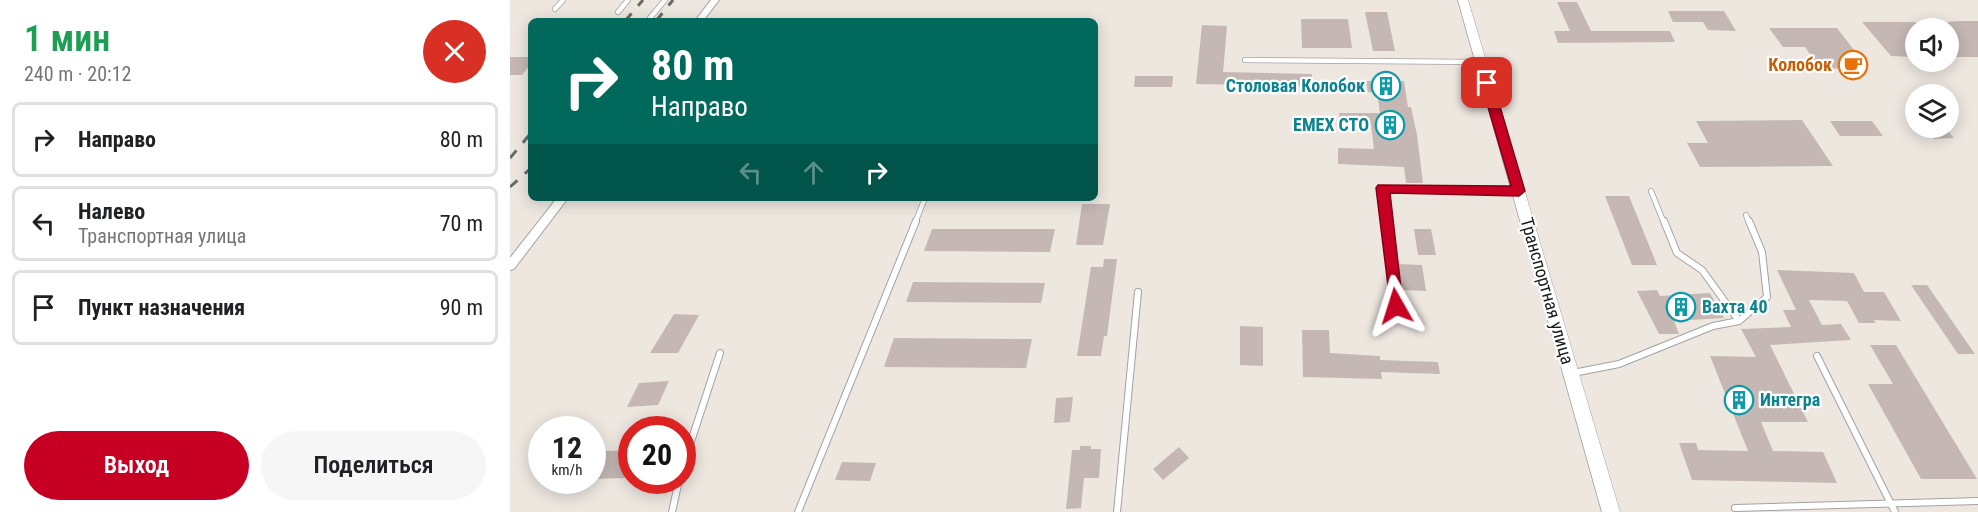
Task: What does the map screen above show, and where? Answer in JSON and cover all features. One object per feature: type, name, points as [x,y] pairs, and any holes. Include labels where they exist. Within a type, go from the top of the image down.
[{"type":"street","points":[[701,18],[715,0]]},
{"type":"street","name":"Транспортная улица","points":[[1463,0],[1611,512]]},
{"type":"street","points":[[510,266],[561,201]]},
{"type":"lane","points":[[555,9],[563,0]]},
{"type":"lane","points":[[618,12],[628,0]]},
{"type":"lane","points":[[650,18],[664,0]]},
{"type":"lane","points":[[1245,60],[1480,62]]},
{"type":"lane","points":[[1396,306],[1383,188],[1519,191]]},
{"type":"lane","points":[[1651,191],[1677,254],[1702,270],[1739,321]]},
{"type":"lane","points":[[798,512],[924,201]]},
{"type":"lane","points":[[1571,373],[1619,364],[1713,326],[1739,321],[1767,297],[1762,252],[1746,215]]},
{"type":"lane","points":[[1117,512],[1138,292]]},
{"type":"lane","points":[[696,426],[720,353]]},
{"type":"lane","points":[[1817,356],[1890,505],[1896,512]]},
{"type":"lane","points":[[672,512],[676,494]]},
{"type":"lane","points":[[1735,508],[1978,501]]},
{"type":"building","points":[[1557,2],[1577,2],[1591,31],[1670,31],[1675,42],[1558,43],[1554,31],[1570,31]]},
{"type":"building","points":[[1668,11],[1724,11],[1736,31],[1708,30],[1703,22],[1673,22]]},
{"type":"building","points":[[1365,12],[1387,12],[1395,51],[1373,51]]},
{"type":"building","points":[[1301,19],[1348,19],[1352,48],[1302,48]]},
{"type":"building","points":[[1959,21],[1978,21],[1978,57],[1959,57]]},
{"type":"building","points":[[1862,22],[1905,22],[1905,57],[1891,56]]},
{"type":"building","points":[[1202,25],[1227,26],[1223,72],[1312,74],[1312,86],[1196,84]]},
{"type":"building","points":[[1769,28],[1837,28],[1868,68],[1820,69],[1805,47],[1783,47]]},
{"type":"building","points":[[510,57],[528,57],[528,68],[522,75],[510,75]]},
{"type":"building","points":[[1135,76],[1173,76],[1172,87],[1134,87]]},
{"type":"building","points":[[1366,81],[1404,81],[1408,107],[1411,107],[1417,135],[1423,183],[1406,183],[1404,167],[1338,164],[1338,148],[1374,149],[1371,125],[1340,127],[1339,113],[1380,113],[1377,92],[1368,92]]},
{"type":"building","points":[[1802,120],[1833,166],[1700,167],[1687,143],[1708,143],[1696,121]]},
{"type":"building","points":[[1830,121],[1872,121],[1883,136],[1840,136]]},
{"type":"building","points":[[1605,196],[1629,196],[1657,265],[1632,265]]},
{"type":"building","points":[[1082,204],[1110,204],[1103,245],[1076,245]]},
{"type":"building","points":[[932,229],[1055,229],[1050,252],[924,251]]},
{"type":"building","points":[[1414,229],[1431,229],[1436,255],[1418,255]]},
{"type":"building","points":[[1104,259],[1117,259],[1107,336],[1104,336],[1101,356],[1077,356],[1091,267],[1103,267]]},
{"type":"building","points":[[1397,264],[1422,265],[1426,291],[1400,290]]},
{"type":"building","points":[[1777,270],[1854,273],[1864,292],[1884,292],[1901,321],[1874,320],[1876,323],[1859,323],[1847,301],[1809,300],[1822,325],[1841,324],[1851,340],[1770,345],[1808,422],[1761,422],[1773,451],[1823,452],[1837,483],[1692,480],[1679,443],[1696,443],[1698,450],[1748,451],[1710,356],[1756,357],[1741,329],[1791,327],[1783,310],[1796,310]]},
{"type":"building","points":[[913,282],[1045,283],[1041,303],[906,302]]},
{"type":"building","points":[[1911,285],[1927,285],[1975,354],[1958,354]]},
{"type":"building","name":"Вахта 40","points":[[1657,290],[1660,296],[1710,293],[1724,318],[1674,321],[1679,334],[1659,334],[1637,291]]},
{"type":"building","points":[[674,314],[699,315],[678,353],[650,353]]},
{"type":"building","points":[[1240,326],[1263,327],[1263,366],[1240,365]]},
{"type":"building","points":[[1302,330],[1329,330],[1330,353],[1380,356],[1380,360],[1438,362],[1440,374],[1381,372],[1382,379],[1303,377]]},
{"type":"building","points":[[894,338],[1032,339],[1026,368],[884,367]]},
{"type":"building","points":[[1870,345],[1896,345],[1977,479],[1921,479],[1868,384],[1893,384]]},
{"type":"building","points":[[669,381],[658,405],[627,407],[639,383]]},
{"type":"building","points":[[1073,397],[1070,422],[1054,423],[1056,398]]},
{"type":"building","points":[[1080,446],[1101,449],[1099,478],[1084,478],[1081,508],[1066,509],[1072,450],[1080,450]]},
{"type":"building","points":[[1179,447],[1189,458],[1163,480],[1153,469]]},
{"type":"building","points":[[606,451],[618,451],[618,478],[606,479]]},
{"type":"building","points":[[842,462],[876,463],[870,481],[835,480]]},
{"type":"railway","points":[[628,18],[643,0]]},
{"type":"railway","points":[[658,18],[673,0]]},
{"type":"railway","points":[[510,158],[528,137]]},
{"type":"railway","points":[[510,187],[528,171]]},
{"type":"place","name":"Колобок","points":[[1853,65]]},
{"type":"place","name":"Столовая Колобок","points":[[1386,86]]},
{"type":"place","name":"EMEX СТО","points":[[1390,125]]},
{"type":"place","name":"Вахта 40","points":[[1681,307]]},
{"type":"place","name":"Интегра","points":[[1739,400]]},
{"type":"route","points":[[1396,306],[1383,188],[1519,191],[1487,83]]}]
